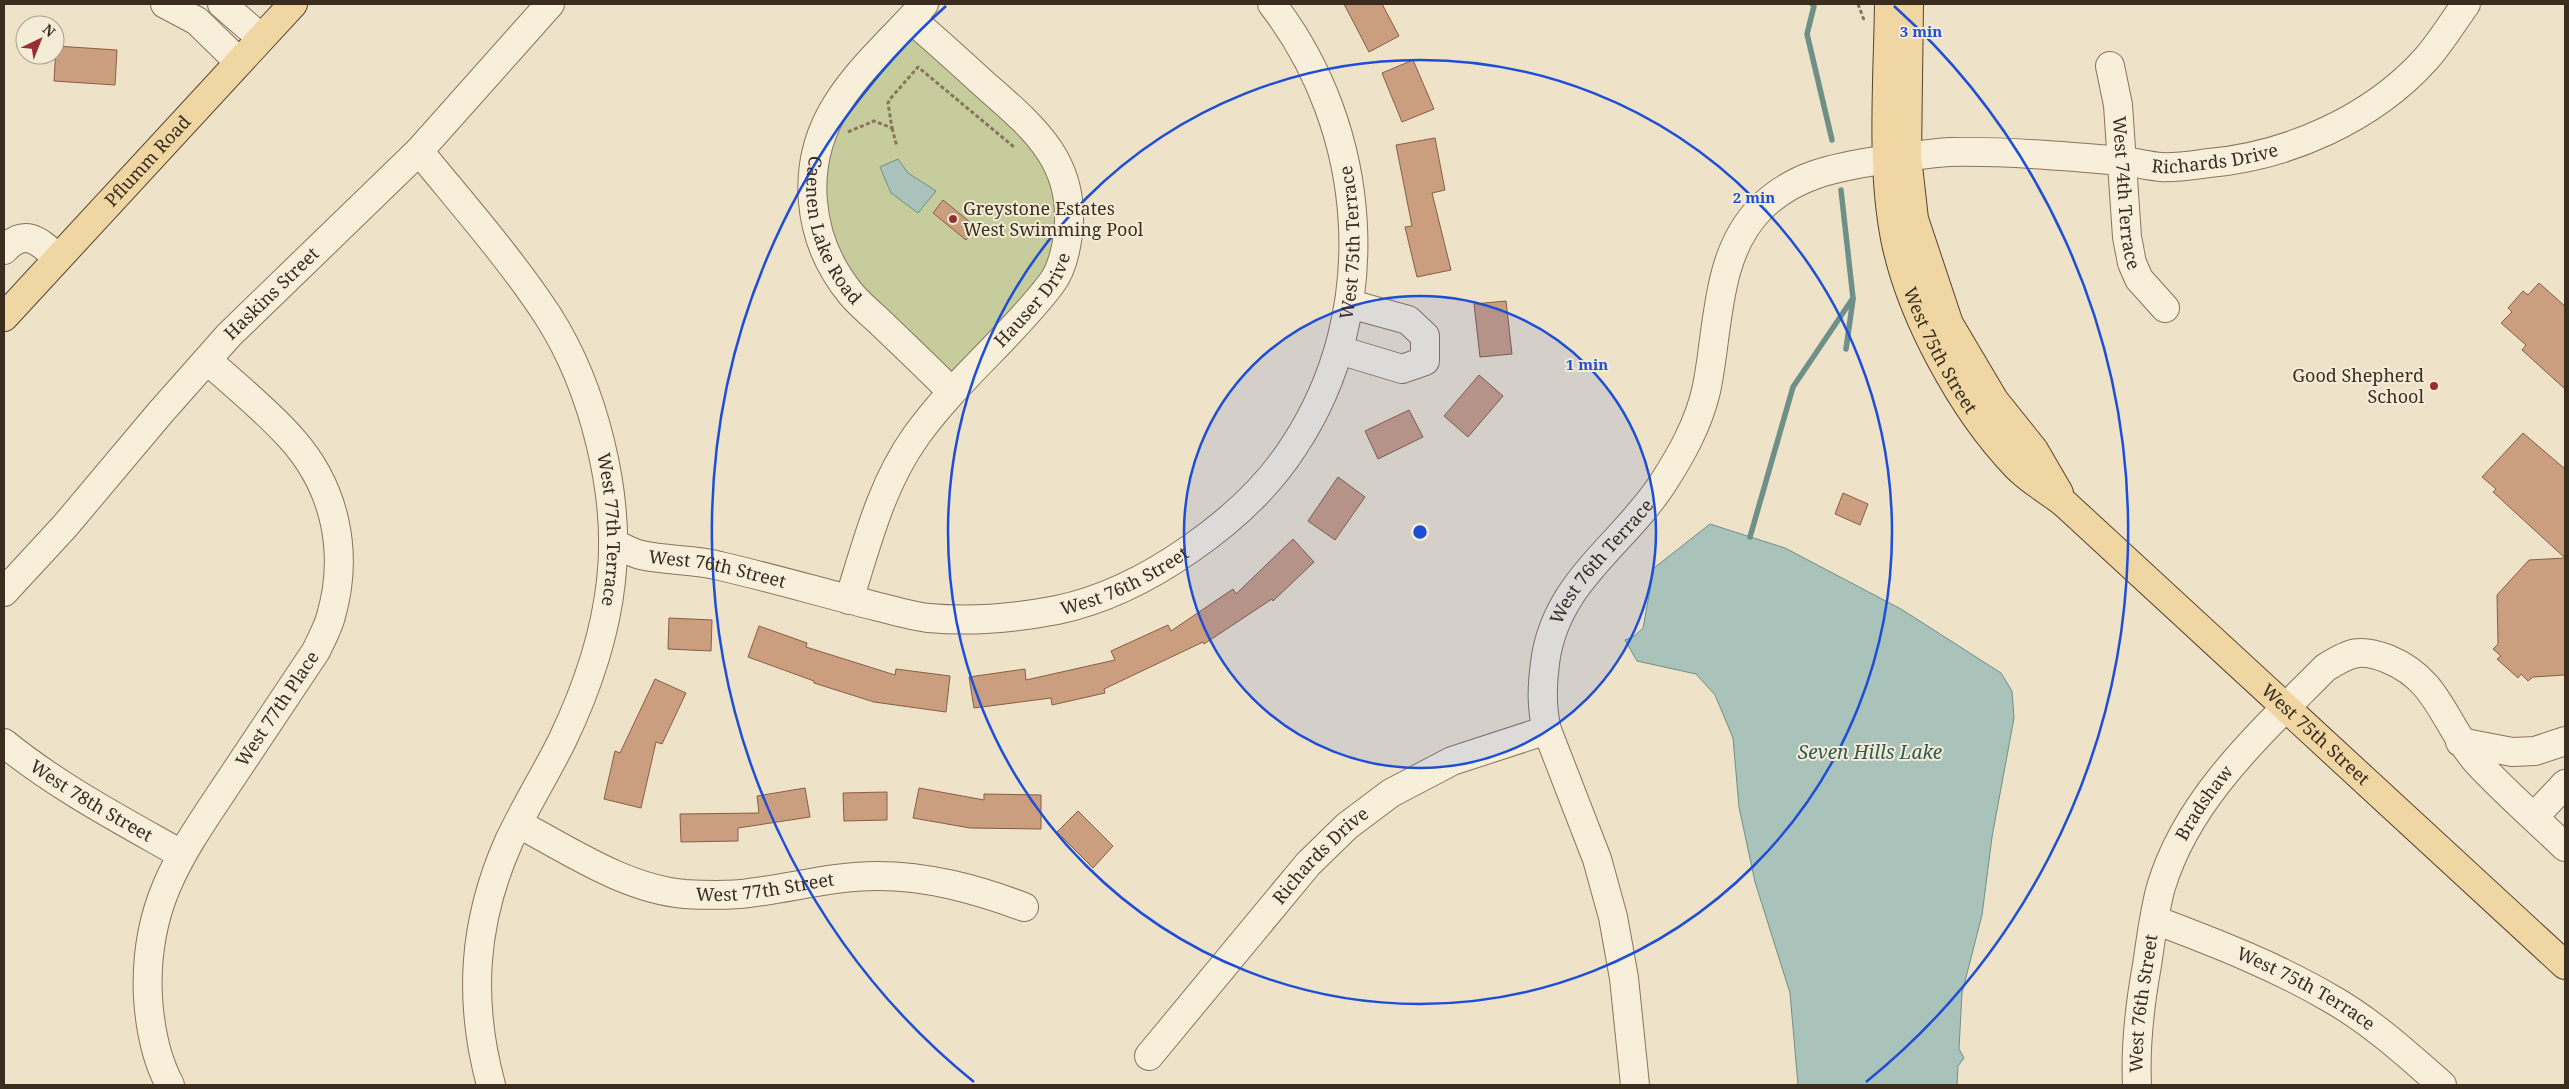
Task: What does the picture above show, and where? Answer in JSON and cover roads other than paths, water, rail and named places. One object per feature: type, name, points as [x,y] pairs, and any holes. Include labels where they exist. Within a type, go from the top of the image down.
[{"type":"main road","name":"Pflumm Road","points":[[4,317],[293,4]]},
{"type":"main road","points":[[1889,4],[1897,159]]},
{"type":"main road","points":[[1897,159],[1909,4]]},
{"type":"main road","name":"West 75th Street","points":[[1897,159],[1895,237],[1903,269],[1915,302],[1944,363],[1984,426],[2017,467],[2064,502],[2565,965]]},
{"type":"street","points":[[165,4],[196,21],[239,62]]},
{"type":"street","points":[[222,4],[261,38]]},
{"type":"street","name":"Haskins Street","points":[[4,592],[65,526],[207,360],[278,285],[419,151],[550,4]]},
{"type":"street","name":"West 75th Terrace","points":[[1272,4],[1290,27],[1312,64],[1329,103],[1341,143],[1354,226],[1350,304],[1339,350]]},
{"type":"street","name":"Richards Drive","points":[[1897,159],[1947,152],[2122,161],[2163,167],[2230,161],[2263,155],[2310,138],[2350,119],[2390,91],[2424,60],[2466,4]]},
{"type":"street","name":"Hauser Drive","points":[[849,600],[879,504],[897,466],[916,436],[951,391],[1011,331],[1053,282],[1067,244],[1070,222],[1068,198],[1060,167],[1040,134],[917,11]]},
{"type":"street","name":"Caenen Lake Road","points":[[917,11],[855,81],[824,125],[814,157],[811,190],[814,222],[825,254],[851,294],[951,391]]},
{"type":"street","name":"West 74th Terrace","points":[[2110,66],[2118,105],[2132,263],[2139,279],[2165,308]]},
{"type":"street","name":"West 77th Terrace","points":[[419,151],[498,249],[548,318],[578,376],[596,428],[608,487],[613,543],[611,580],[605,622],[592,667],[561,742],[519,824],[486,900],[478,944],[476,989],[481,1042],[491,1085]]},
{"type":"street","name":"West 76th Terrace","points":[[1629,1084],[1624,978],[1613,917],[1597,859],[1547,730],[1542,712],[1542,689],[1547,641],[1566,598],[1656,493],[1678,459],[1695,424],[1712,361],[1729,261],[1741,234],[1756,212],[1779,191],[1808,175],[1849,165],[1897,159]]},
{"type":"street","points":[[4,250],[13,240],[27,237],[39,241],[58,258]]},
{"type":"street","points":[[1339,350],[1402,369],[1425,361],[1425,336],[1408,320],[1350,304]]},
{"type":"street","name":"West 76th Street","points":[[613,543],[638,555],[711,563],[849,600],[926,618],[980,620],[1058,610],[1110,594],[1159,571],[1217,531],[1269,479],[1294,447],[1314,412],[1339,350]]},
{"type":"street","name":"West 77th Place","points":[[170,1085],[158,1057],[150,1017],[146,966],[153,924],[163,891],[181,854],[316,651],[331,618],[339,584],[340,552],[337,526],[327,494],[314,469],[291,438],[207,360]]},
{"type":"street","name":"Bradshaw","points":[[2155,920],[2168,870],[2185,831],[2204,799],[2229,769],[2325,668],[2344,656],[2358,652],[2378,655],[2403,665],[2424,682],[2442,706],[2460,742],[2478,764],[2565,847]]},
{"type":"street","name":"Richards Drive","points":[[1149,1056],[1308,864],[1347,826],[1391,793],[1452,761],[1547,730]]},
{"type":"street","points":[[2460,742],[2512,752],[2535,752],[2565,741]]},
{"type":"street","name":"West 78th Street","points":[[4,743],[28,763],[120,820],[181,854]]},
{"type":"street","points":[[2534,817],[2565,784]]},
{"type":"street","name":"West 77th Street","points":[[519,824],[607,870],[645,885],[684,894],[748,894],[842,879],[876,876],[918,878],[965,887],[1024,907]]},
{"type":"street","name":"West 75th Terrace","points":[[2155,920],[2268,965],[2335,1001],[2381,1033],[2442,1085]]},
{"type":"street","name":"West 76th Street","points":[[2137,1085],[2136,1060],[2139,1024],[2155,920]]},
{"type":"water","points":[[898,159],[908,173],[936,191],[918,213],[891,193],[880,167]]},
{"type":"water","name":"Seven Hills Lake","points":[[1710,524],[1785,548],[1901,609],[2001,673],[2012,691],[2014,718],[1992,837],[1982,915],[1962,993],[1959,1049],[1964,1058],[1958,1066],[1957,1085],[1798,1085],[1790,993],[1755,882],[1739,807],[1733,738],[1715,695],[1696,674],[1637,661],[1625,640],[1633,637],[1643,628],[1654,568]]},
{"type":"waterway","points":[[1812,4],[1814,6],[1807,34],[1832,140]]},
{"type":"waterway","points":[[1750,537],[1793,387],[1853,298],[1841,190]]},
{"type":"waterway","points":[[1846,349],[1853,299]]},
{"type":"place","name":"Greystone Estates West Swimming Pool","points":[[953,219]]},
{"type":"place","name":"Good Shepherd School","points":[[2434,386]]}]
